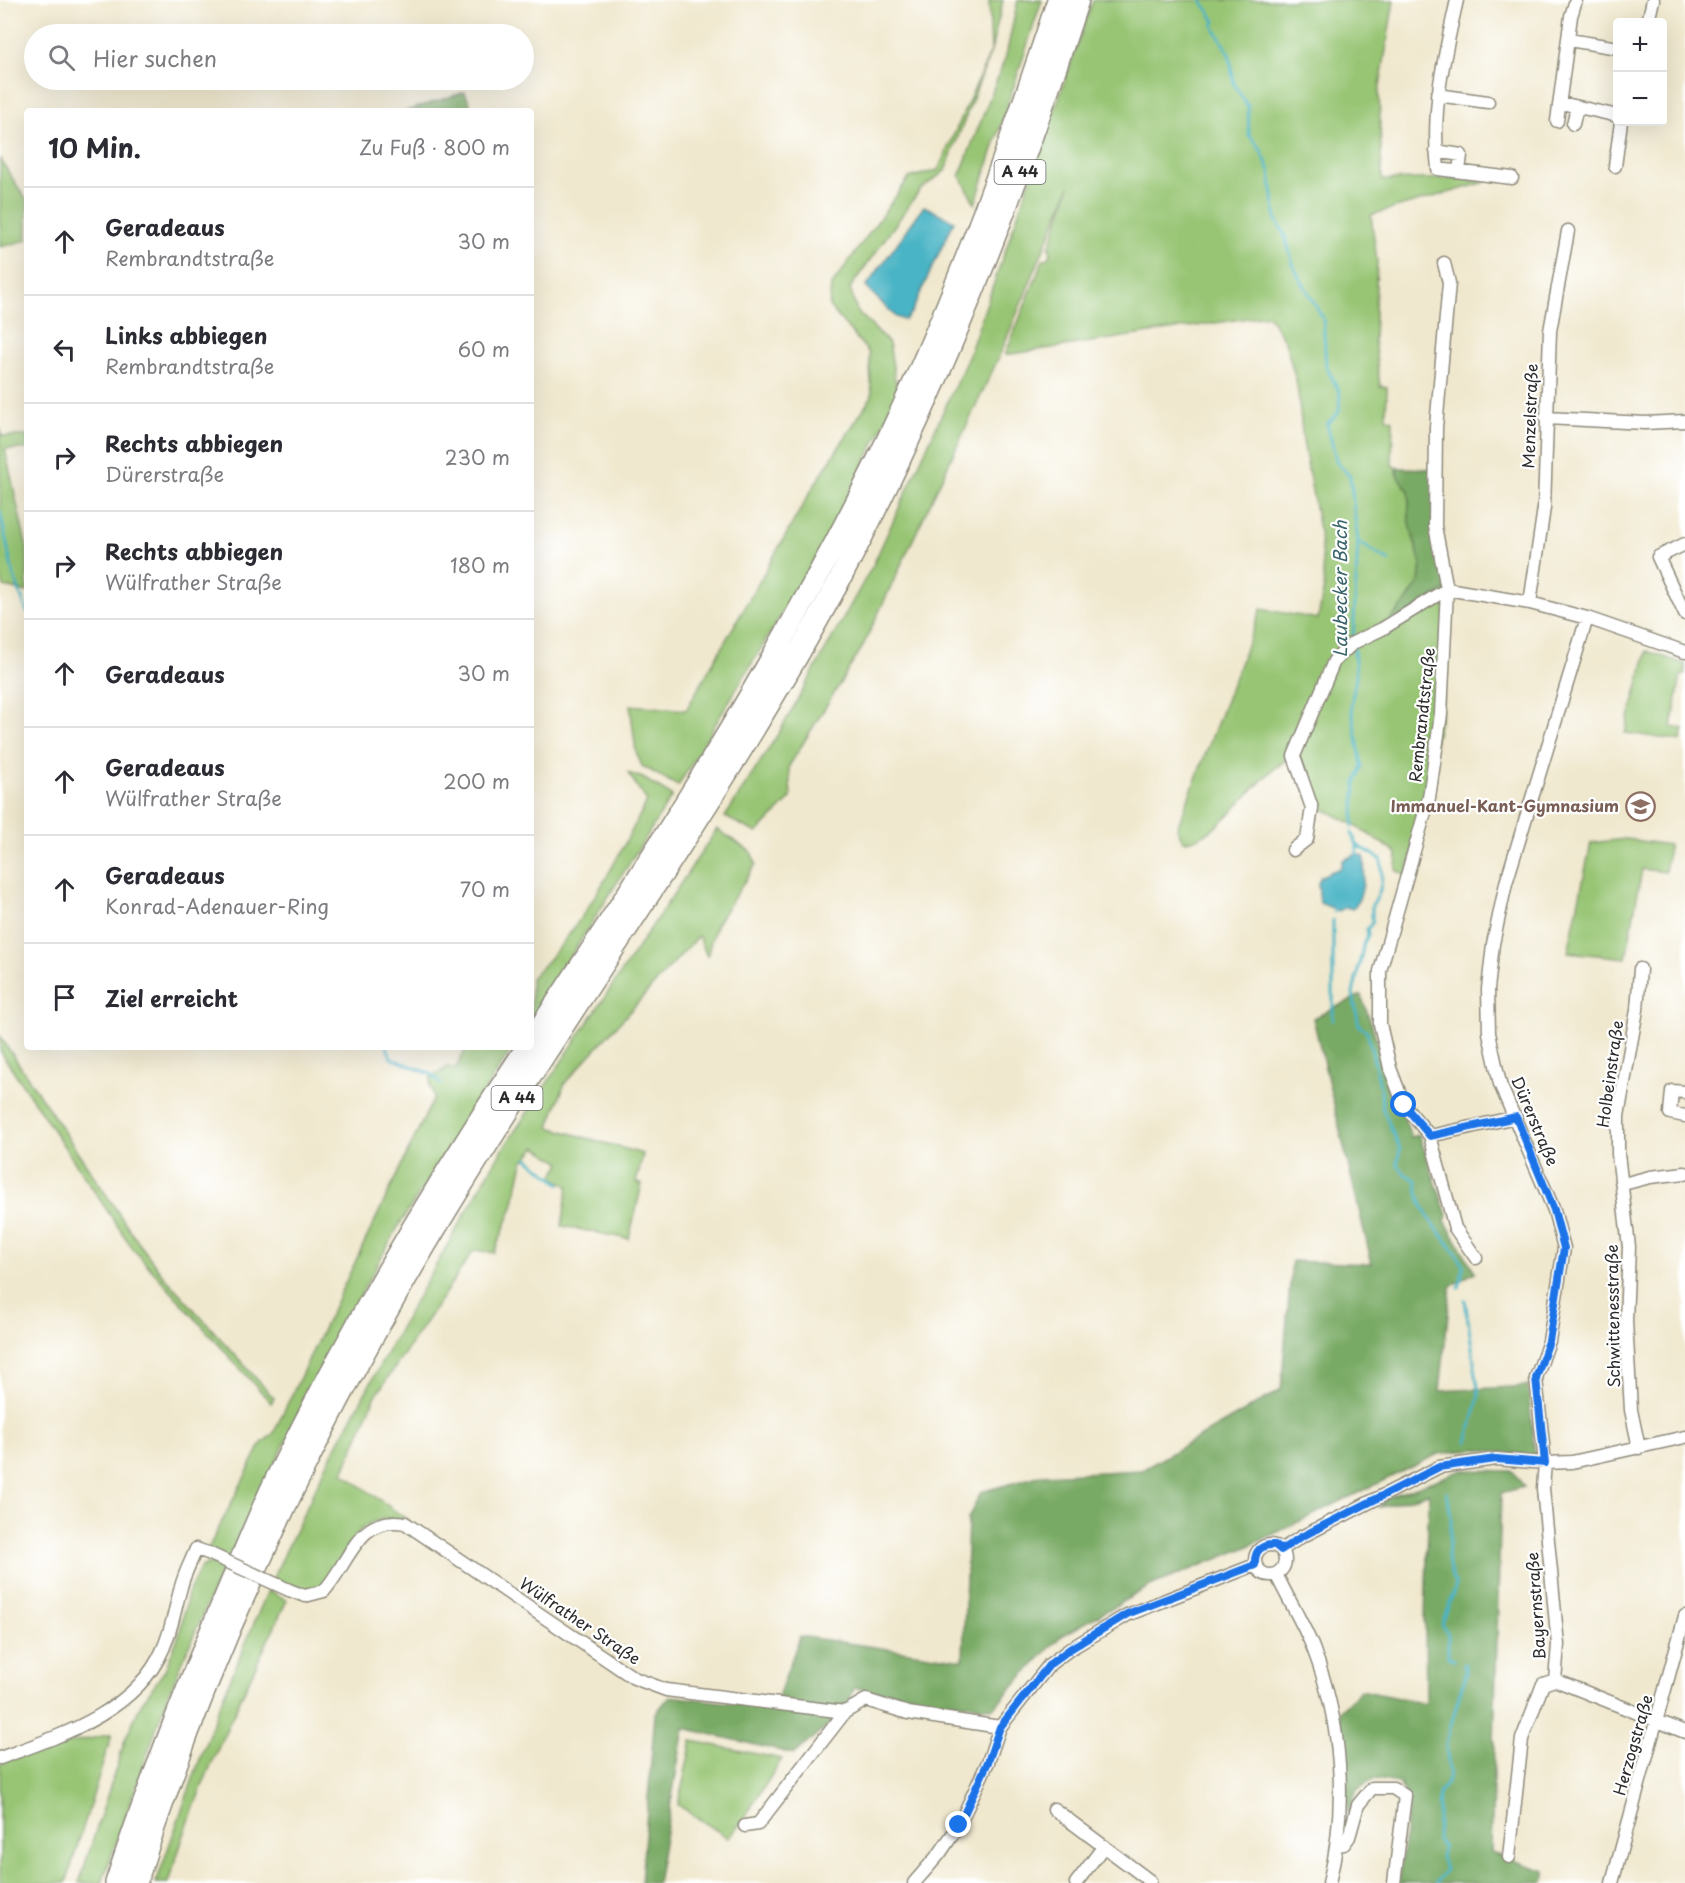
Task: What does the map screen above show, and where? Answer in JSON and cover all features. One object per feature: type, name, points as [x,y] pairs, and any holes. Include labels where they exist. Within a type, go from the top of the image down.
[{"type":"highway","name":"A 44","points":[[534,1037],[644,872],[746,704],[822,568],[881,453],[936,334],[979,225],[1020,115],[1058,0]]},
{"type":"highway","name":"A 44","points":[[136,1883],[153,1827],[204,1693],[280,1518],[361,1356],[448,1208],[744,744],[840,578],[953,341],[1039,122],[1078,0]]},
{"type":"highway","name":"A 44","points":[[116,1883],[141,1807],[183,1696],[277,1478],[343,1350],[427,1203],[525,1050]]},
{"type":"street","points":[[1457,0],[1437,95],[1436,151],[1461,155],[1459,171],[1512,178]]},
{"type":"street","points":[[1557,121],[1571,16],[1576,0]]},
{"type":"street","points":[[1649,18],[1653,0]]},
{"type":"street","points":[[1569,40],[1613,47]]},
{"type":"street","points":[[1437,95],[1488,102]]},
{"type":"street","points":[[1561,103],[1613,115]]},
{"type":"street","points":[[1572,124],[1576,107]]},
{"type":"street","points":[[1615,166],[1620,126]]},
{"type":"street","name":"Menzelstraße","points":[[1530,603],[1544,508],[1550,331],[1568,231]]},
{"type":"street","name":"Rembrandtstraße","points":[[1430,1136],[1404,1105],[1390,1068],[1380,1024],[1380,971],[1429,798],[1441,714],[1447,590],[1435,526],[1436,427],[1449,283],[1444,263]]},
{"type":"street","points":[[1546,418],[1645,423],[1685,421]]},
{"type":"street","points":[[1685,544],[1658,557],[1685,614]]},
{"type":"street","points":[[1293,850],[1307,839],[1312,808],[1294,756],[1334,661],[1353,643],[1382,629],[1447,590],[1530,603],[1587,618],[1685,652]]},
{"type":"street","name":"Dürerstraße","points":[[1545,1463],[1536,1378],[1549,1341],[1564,1248],[1554,1210],[1500,1084],[1489,1033],[1488,989],[1493,944],[1506,883],[1587,618]]},
{"type":"street","name":"Holbeinstraße","points":[[1623,1184],[1618,1155],[1618,1116],[1637,1010],[1640,969]]},
{"type":"street","points":[[1685,1092],[1672,1090],[1670,1113],[1685,1116]]},
{"type":"street","points":[[1476,1258],[1455,1228],[1430,1136],[1516,1117]]},
{"type":"street","points":[[1623,1184],[1685,1173]]},
{"type":"street","name":"Schwittenesstraße","points":[[1623,1184],[1629,1247],[1626,1321],[1631,1410],[1639,1448]]},
{"type":"street","points":[[1281,1550],[1301,1537],[1439,1467],[1496,1459],[1545,1463],[1594,1459],[1685,1437]]},
{"type":"street","name":"Bayernstraße","points":[[1545,1463],[1543,1488],[1558,1645],[1555,1680],[1685,1732]]},
{"type":"street","name":"Wülfrather Straße","points":[[0,1758],[100,1716],[136,1688],[153,1668],[163,1650],[174,1620],[181,1587],[196,1549],[304,1596],[324,1591],[369,1529],[389,1520],[405,1524],[633,1678],[666,1689],[845,1712],[866,1700],[908,1713],[1000,1727]]},
{"type":"street","points":[[1255,1565],[1257,1552],[1262,1547],[1275,1545],[1281,1550],[1285,1563],[1276,1574]]},
{"type":"street","points":[[1255,1565],[1264,1574],[1276,1574]]},
{"type":"street","points":[[917,1882],[959,1825],[988,1762],[1000,1727],[1050,1664],[1127,1614],[1255,1565]]},
{"type":"street","points":[[1276,1574],[1312,1646],[1328,1690],[1341,1775],[1337,1845],[1329,1883]]},
{"type":"street","name":"Herzogstraße","points":[[1612,1883],[1685,1616]]},
{"type":"street","points":[[1509,1857],[1522,1739],[1543,1684],[1555,1680]]},
{"type":"street","points":[[745,1826],[758,1824],[845,1712]]},
{"type":"street","points":[[1337,1845],[1344,1844],[1349,1837],[1358,1805],[1372,1788],[1393,1788],[1405,1796],[1394,1883]]},
{"type":"street","points":[[1054,1809],[1150,1881]]},
{"type":"street","points":[[1076,1883],[1104,1846]]},
{"type":"green space","points":[[989,0],[1003,0],[991,51]]},
{"type":"green space","points":[[1018,0],[1042,0],[975,204],[960,175],[1006,56]]},
{"type":"green space","points":[[1093,0],[1394,0],[1379,93],[1382,180],[1456,178],[1486,182],[1371,215],[1377,261],[1374,339],[1380,386],[1387,387],[1386,418],[1393,420],[1392,465],[1397,468],[1398,477],[1409,491],[1409,521],[1421,564],[1419,582],[1406,602],[1384,627],[1447,589],[1441,714],[1407,876],[1396,870],[1397,853],[1353,824],[1317,806],[1294,756],[1266,776],[1225,819],[1211,830],[1197,838],[1183,841],[1177,828],[1261,609],[1318,619],[1324,587],[1320,535],[1303,441],[1297,384],[1285,341],[1268,315],[1005,355],[1043,260],[1048,258],[1051,251],[1049,248],[1070,186],[998,359],[862,648],[789,766],[791,798],[757,833],[725,817],[780,731],[873,565],[968,357]]},
{"type":"green space","points":[[991,51],[945,171],[920,190],[850,288],[857,311],[889,343],[898,396],[827,539],[678,786],[642,766],[636,752],[630,705],[686,710],[815,484],[872,396],[869,353],[829,306],[831,286],[909,178],[938,170]]},
{"type":"green space","points":[[465,92],[472,108],[415,108]]},
{"type":"green space","points":[[0,159],[24,196],[24,241],[0,247]]},
{"type":"green space","points":[[0,428],[2,436],[24,436],[24,449],[5,449],[24,535],[24,591],[4,587],[0,574]]},
{"type":"green space","points":[[1397,468],[1436,469],[1435,526],[1447,589],[1382,629],[1406,602],[1419,582],[1421,564],[1409,521],[1409,491],[1398,477]]},
{"type":"green space","points":[[1647,651],[1685,664],[1685,675],[1681,675],[1672,727],[1684,729],[1681,741],[1625,733]]},
{"type":"green space","points":[[628,773],[643,778],[672,796],[534,1014],[534,975],[582,917],[610,872],[647,801]]},
{"type":"green space","points":[[717,829],[751,852],[756,864],[716,925],[707,956],[698,936],[565,1083],[549,1127],[643,1154],[636,1183],[642,1184],[629,1239],[562,1226],[568,1186],[552,1177],[561,1163],[536,1147],[523,1162],[513,1207],[494,1253],[474,1250],[375,1397],[343,1473],[409,1521],[386,1519],[370,1523],[349,1545],[334,1572],[324,1583],[312,1589],[297,1589],[273,1578],[328,1462],[405,1319],[499,1155]]},
{"type":"green space","points":[[1625,839],[1669,845],[1665,872],[1642,869],[1626,958],[1568,952],[1591,843]]},
{"type":"green space","points":[[1361,995],[1411,1137],[1419,1135],[1447,1215],[1445,1221],[1475,1272],[1451,1286],[1440,1391],[1528,1386],[1535,1457],[1477,1449],[1438,1454],[1247,1547],[1152,1585],[1060,1637],[993,1708],[854,1688],[845,1712],[794,1754],[684,1728],[657,1883],[641,1883],[655,1714],[670,1696],[774,1708],[800,1636],[963,1660],[968,1519],[981,1492],[1042,1475],[1142,1470],[1281,1390],[1292,1261],[1372,1264],[1313,1018]]},
{"type":"green space","points":[[0,1036],[138,1242],[162,1274],[274,1398],[271,1403],[133,1249],[0,1051]]},
{"type":"green space","points":[[465,1050],[511,1050],[398,1227],[337,1338],[228,1559],[208,1549],[262,1443],[273,1434],[434,1097],[430,1085],[431,1077],[448,1067],[456,1068]]},
{"type":"green space","points":[[1463,1470],[1513,1471],[1524,1487],[1501,1493],[1491,1853],[1546,1871],[1544,1883],[1399,1883],[1409,1801],[1399,1783],[1374,1779],[1357,1790],[1348,1816],[1339,1711],[1361,1690],[1426,1704],[1425,1619],[1429,1493],[1378,1508],[1389,1497]]},
{"type":"green space","points":[[209,1563],[222,1569],[167,1698],[102,1883],[79,1883],[126,1737],[141,1704],[165,1670],[180,1632],[188,1593],[201,1567]]},
{"type":"green space","points":[[268,1590],[287,1600],[207,1775],[180,1846],[169,1883],[156,1883],[217,1711]]},
{"type":"green space","points":[[112,1734],[66,1883],[0,1883],[0,1764],[33,1751]]},
{"type":"green space","points":[[692,1741],[782,1759],[741,1823],[728,1838],[678,1805]]},
{"type":"water","points":[[924,206],[954,221],[911,313],[905,320],[896,317],[866,287]]},
{"type":"water","points":[[1357,854],[1364,856],[1364,870],[1363,885],[1356,905],[1352,909],[1346,907],[1339,911],[1320,903],[1318,883],[1321,876],[1340,868],[1343,860]]},
{"type":"waterway","name":"Laubecker Bach","points":[[1201,0],[1215,21],[1213,26],[1229,54],[1234,84],[1248,107],[1249,135],[1261,150],[1270,171],[1276,220],[1284,233],[1295,270],[1323,318],[1326,366],[1340,393],[1339,412],[1327,424],[1337,463],[1350,476],[1358,542],[1353,639]]},
{"type":"waterway","points":[[0,511],[13,574],[24,604]]},
{"type":"waterway","points":[[1358,542],[1389,561]]},
{"type":"waterway","name":"Laubecker Bach","points":[[1353,827],[1356,783],[1362,766],[1351,705],[1356,677],[1354,648]]},
{"type":"waterway","name":"Laubecker Bach","points":[[1352,833],[1357,845],[1381,859],[1382,871],[1380,889],[1372,905],[1372,923],[1367,929],[1368,935],[1364,942],[1353,994],[1359,1026],[1367,1031],[1381,1090],[1382,1107],[1400,1149],[1397,1164],[1405,1174],[1417,1181],[1418,1194],[1427,1216],[1464,1266],[1459,1288]]},
{"type":"waterway","name":"Laubecker Bach","points":[[1357,845],[1357,854]]},
{"type":"waterway","points":[[1334,912],[1335,908]]},
{"type":"waterway","points":[[1333,920],[1333,1020]]},
{"type":"waterway","points":[[388,1050],[391,1058],[431,1074],[441,1084]]},
{"type":"waterway","points":[[527,1158],[560,1184]]},
{"type":"waterway","name":"Laubecker Bach","points":[[1465,1300],[1479,1395],[1467,1442]]},
{"type":"waterway","name":"Laubecker Bach","points":[[1447,1492],[1451,1521],[1449,1563],[1456,1585],[1442,1624],[1448,1634],[1448,1657],[1454,1659]]},
{"type":"waterway","name":"Laubecker Bach","points":[[1436,1883],[1445,1870],[1441,1857],[1443,1847],[1437,1840],[1439,1793],[1447,1783],[1449,1773],[1446,1743],[1466,1671],[1464,1664]]},
{"type":"place","name":"Immanuel-Kant-Gymnasium","points":[[1640,806]]},
{"type":"route","points":[[959,1825],[988,1762],[1000,1727],[1050,1664],[1070,1649],[1127,1614],[1255,1565],[1257,1552],[1262,1547],[1275,1545],[1281,1550],[1301,1537],[1439,1467],[1496,1459],[1545,1463],[1536,1378],[1549,1341],[1564,1248],[1554,1210],[1516,1117],[1430,1136],[1404,1105]]}]
